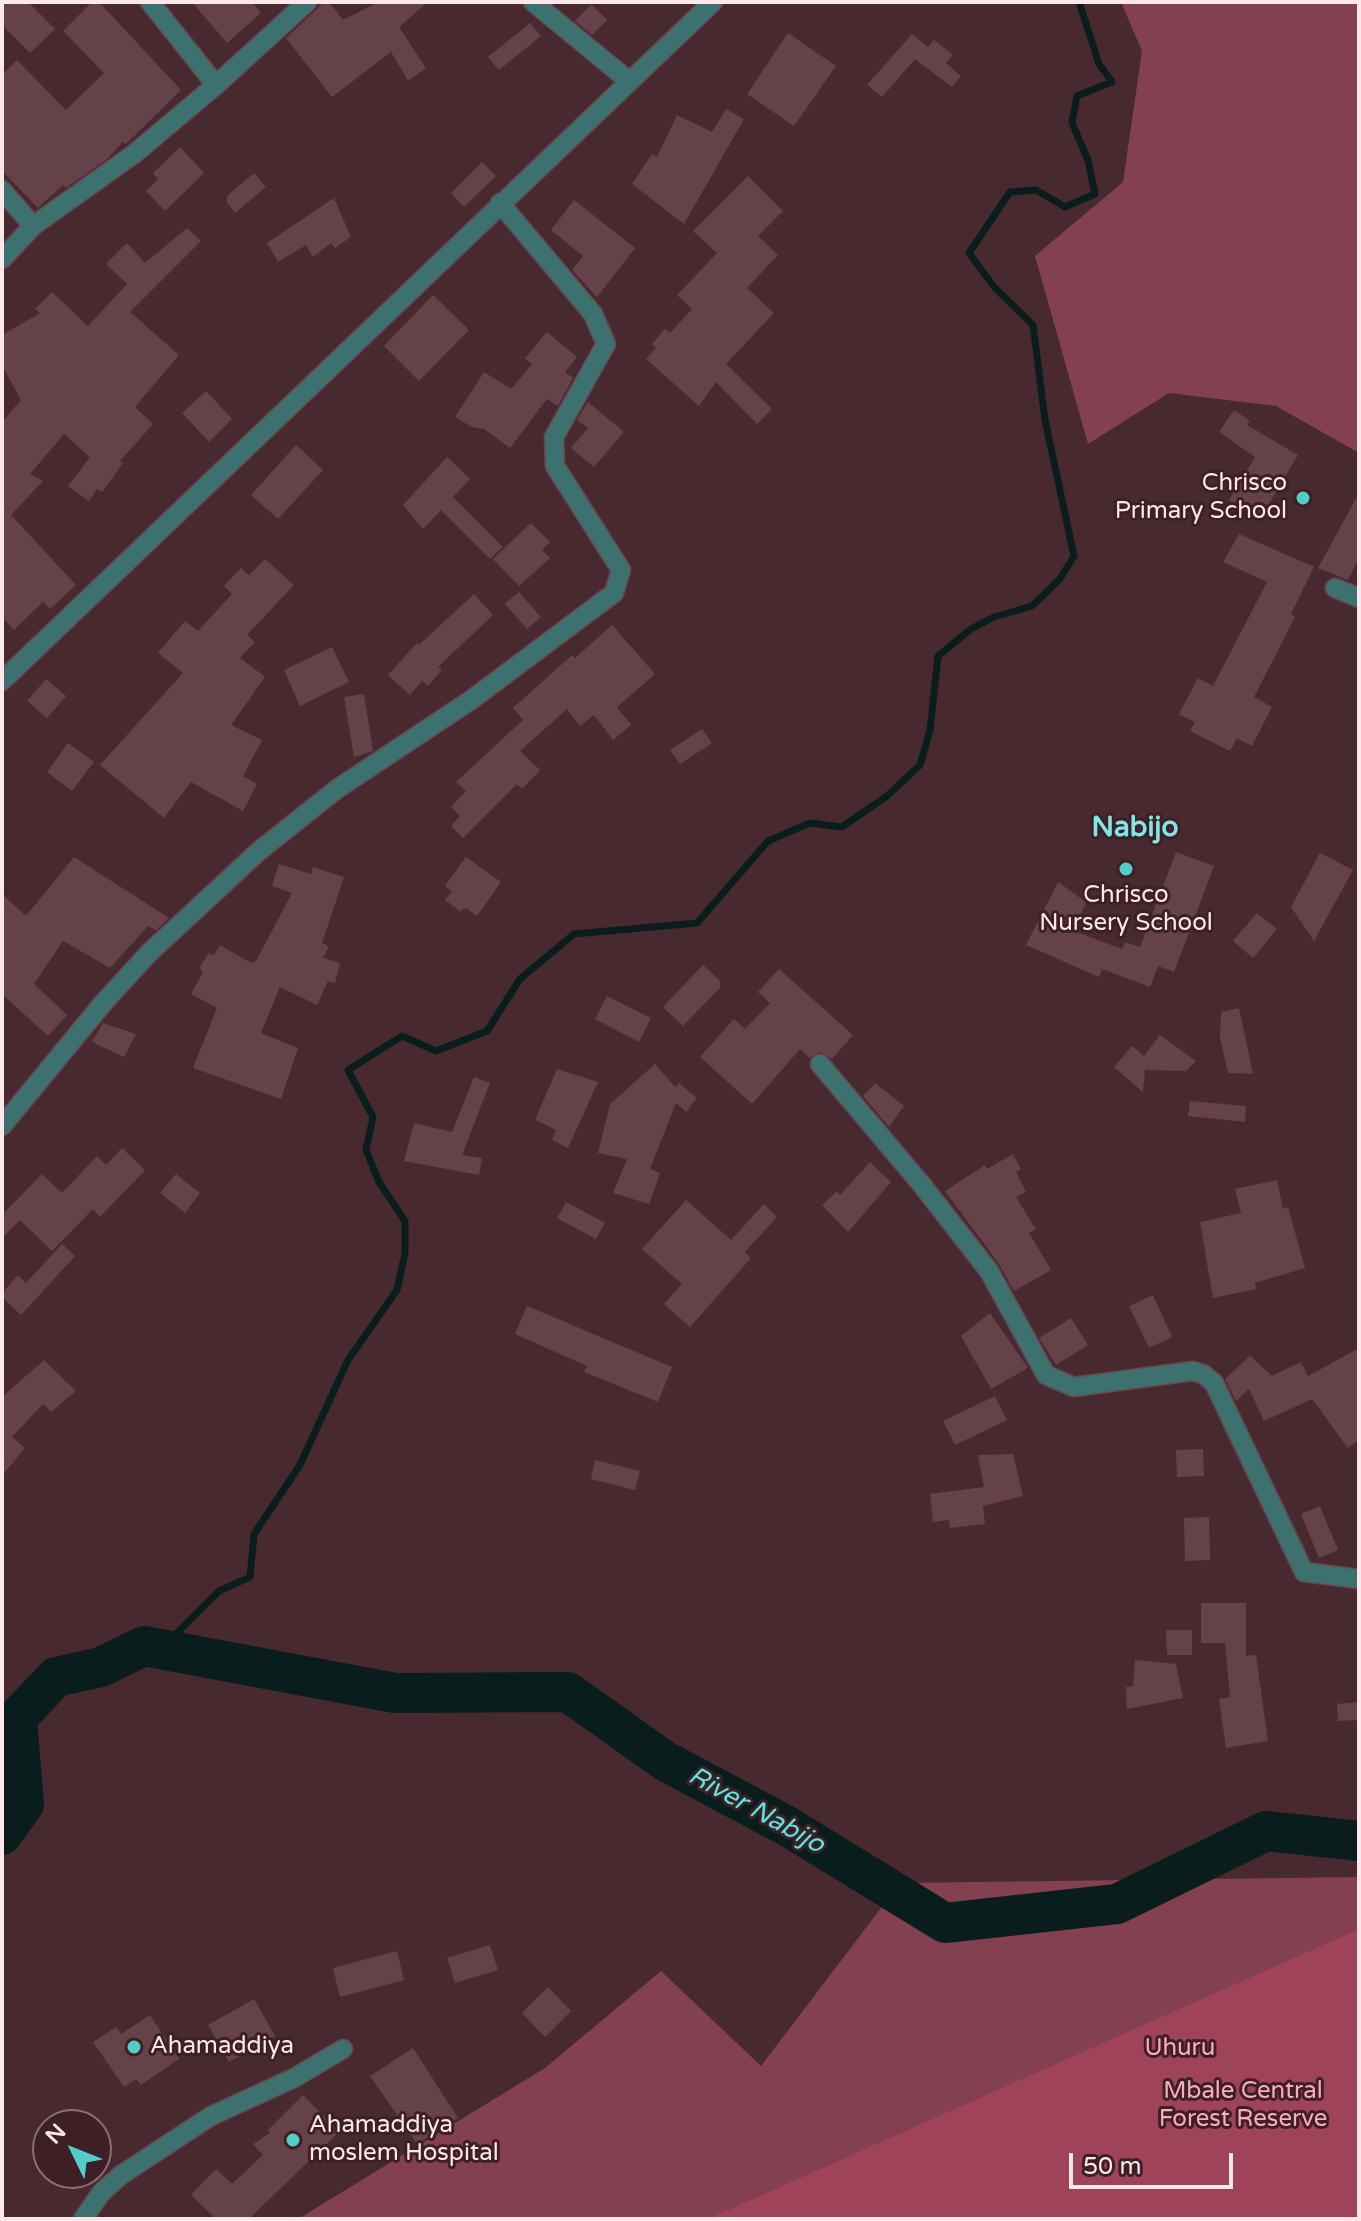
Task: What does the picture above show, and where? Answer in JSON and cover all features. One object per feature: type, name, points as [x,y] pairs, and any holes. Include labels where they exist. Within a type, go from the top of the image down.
[{"type":"street","points":[[150,2],[216,85]]},
{"type":"street","points":[[2,259],[33,226],[134,154],[307,2]]},
{"type":"street","points":[[533,2],[629,81]]},
{"type":"street","points":[[2,681],[713,2]]},
{"type":"street","points":[[2,190],[33,226]]},
{"type":"street","points":[[2,1126],[62,1058],[104,1002],[149,953],[259,851],[337,789],[471,700],[614,593],[621,570],[555,466],[554,437],[606,344],[593,314],[500,203]]},
{"type":"street","points":[[1335,588],[1359,598]]},
{"type":"street","points":[[820,1064],[922,1185],[989,1271],[1046,1375],[1074,1387],[1192,1371],[1203,1374],[1214,1383],[1304,1572],[1359,1579]]},
{"type":"street","points":[[83,2219],[101,2193],[211,2116],[294,2078],[343,2049]]},
{"type":"green space","points":[[1121,2],[1359,2],[1359,453],[1276,406],[1169,393],[1088,444],[1035,256],[1123,182],[1142,51]]},
{"type":"green space","name":"Uhuru","points":[[1359,1877],[1359,2219],[298,2219],[545,2068],[661,1971],[761,2066],[900,1883]]},
{"type":"green space","name":"Mbale Central Forest Reserve","points":[[1359,1929],[1359,2219],[708,2219]]},
{"type":"building","points":[[2,2],[28,2],[55,29],[30,53],[2,25]]},
{"type":"building","points":[[92,2],[99,2],[181,90],[126,144],[123,142],[106,160],[66,188],[63,185],[38,208],[2,171],[2,75],[17,60],[66,110],[104,73],[63,31]]},
{"type":"building","points":[[192,2],[252,2],[261,13],[227,43]]},
{"type":"building","points":[[324,2],[329,2],[343,20],[379,2],[428,2],[399,27],[426,68],[408,81],[391,52],[332,97],[286,38]]},
{"type":"building","points":[[591,4],[607,20],[592,35],[575,21]]},
{"type":"building","points":[[530,23],[541,36],[499,70],[488,57]]},
{"type":"building","points":[[788,33],[836,66],[794,126],[747,94]]},
{"type":"building","points":[[912,34],[928,47],[934,40],[953,55],[946,63],[961,76],[952,87],[915,59],[882,97],[867,85]]},
{"type":"building","points":[[726,109],[744,119],[684,224],[632,184],[652,154],[657,157],[677,115],[712,132]]},
{"type":"building","points":[[180,147],[204,173],[165,211],[146,191],[158,179],[153,173]]},
{"type":"building","points":[[482,162],[496,176],[464,207],[451,193]]},
{"type":"building","points":[[254,173],[266,187],[235,213],[227,202],[227,196]]},
{"type":"building","points":[[748,176],[783,211],[758,236],[778,255],[747,288],[774,313],[726,364],[772,409],[757,424],[716,382],[699,406],[646,359],[656,348],[652,344],[665,329],[670,333],[692,309],[677,295],[717,253],[693,231]]},
{"type":"building","points":[[334,198],[351,237],[335,248],[331,243],[313,257],[306,245],[278,262],[267,243]]},
{"type":"building","points":[[574,200],[635,248],[597,297],[572,270],[583,256],[551,230]]},
{"type":"building","points":[[187,228],[201,241],[130,312],[179,355],[135,407],[153,424],[120,461],[123,463],[102,492],[97,489],[89,501],[68,486],[90,457],[64,434],[30,474],[43,481],[11,515],[76,585],[50,609],[43,602],[14,630],[2,617],[2,422],[21,400],[2,365],[2,335],[40,313],[35,309],[52,292],[88,326],[127,284],[106,264],[127,243],[145,263]]},
{"type":"building","points":[[433,295],[469,330],[419,381],[384,346]]},
{"type":"building","points":[[547,332],[577,357],[565,372],[573,378],[558,406],[547,399],[510,448],[484,429],[472,427],[455,417],[484,372],[511,389],[532,364],[525,358]]},
{"type":"building","points":[[206,391],[232,419],[209,442],[182,413]]},
{"type":"building","points":[[588,402],[624,432],[594,467],[571,448],[588,428],[577,420]]},
{"type":"building","points":[[1234,410],[1250,421],[1247,425],[1298,455],[1260,519],[1229,500],[1255,457],[1219,432]]},
{"type":"building","points":[[296,445],[323,470],[278,519],[251,495]]},
{"type":"building","points":[[447,457],[470,479],[453,497],[503,547],[490,559],[441,510],[423,529],[403,505]]},
{"type":"building","points":[[1359,493],[1359,558],[1348,580],[1318,568]]},
{"type":"building","points":[[531,523],[550,542],[542,550],[550,558],[519,586],[493,559]]},
{"type":"building","points":[[1239,534],[1314,567],[1291,614],[1295,617],[1254,697],[1272,707],[1252,746],[1237,738],[1230,751],[1190,731],[1195,722],[1179,714],[1198,678],[1213,686],[1267,582],[1223,562]]},
{"type":"building","points":[[265,559],[294,585],[247,635],[255,642],[240,658],[265,677],[231,725],[262,740],[243,776],[257,784],[243,811],[191,782],[164,818],[100,765],[183,673],[158,653],[185,621],[198,631],[232,594],[224,586],[241,568],[249,575]]},
{"type":"building","points":[[519,592],[541,617],[527,629],[505,604]]},
{"type":"building","points":[[474,594],[493,615],[438,667],[442,670],[428,686],[422,681],[410,695],[388,675],[417,643],[419,645]]},
{"type":"building","points":[[612,625],[655,674],[617,707],[631,725],[613,740],[594,715],[580,726],[567,709],[520,751],[540,770],[522,789],[517,784],[463,838],[451,826],[460,816],[451,807],[466,791],[456,782],[523,720],[513,708],[572,655],[575,658]]},
{"type":"building","points":[[332,647],[349,682],[300,706],[284,670]]},
{"type":"building","points":[[46,679],[66,696],[47,718],[27,701]]},
{"type":"building","points":[[364,694],[373,751],[354,757],[344,697]]},
{"type":"building","points":[[702,729],[712,743],[680,764],[670,750]]},
{"type":"building","points":[[68,743],[94,762],[72,791],[47,772]]},
{"type":"building","points":[[1176,852],[1214,866],[1174,972],[1158,966],[1150,987],[1102,969],[1099,977],[1026,945],[1058,882],[1086,902],[1074,931],[1122,949],[1125,942],[1140,947]]},
{"type":"building","points":[[1320,853],[1353,870],[1314,941],[1291,907]]},
{"type":"building","points":[[74,857],[169,918],[156,930],[148,926],[110,968],[63,941],[34,984],[67,1015],[48,1036],[2,994],[2,894],[26,916]]},
{"type":"building","points":[[466,857],[501,882],[477,916],[466,908],[460,911],[445,900],[452,891],[445,886]]},
{"type":"building","points":[[279,864],[311,874],[313,867],[344,877],[322,943],[329,946],[323,958],[340,963],[335,983],[328,981],[317,1005],[280,987],[261,1033],[298,1048],[281,1099],[193,1068],[217,1008],[191,994],[203,972],[199,968],[208,954],[214,955],[220,945],[251,963],[256,961],[292,893],[272,886]]},
{"type":"building","points":[[1257,913],[1277,929],[1253,958],[1233,941]]},
{"type":"building","points":[[703,965],[720,981],[720,988],[683,1026],[663,1007]]},
{"type":"building","points":[[779,969],[853,1035],[832,1059],[819,1052],[810,1058],[800,1049],[752,1104],[700,1057],[734,1019],[745,1029],[770,1003],[758,992]]},
{"type":"building","points":[[607,996],[651,1018],[639,1042],[595,1019]]},
{"type":"building","points":[[1239,1008],[1253,1074],[1228,1073],[1220,1038],[1221,1012]]},
{"type":"building","points":[[103,1023],[136,1034],[124,1057],[92,1042]]},
{"type":"building","points":[[1160,1035],[1196,1061],[1186,1071],[1145,1070],[1143,1092],[1114,1067],[1132,1046],[1144,1056]]},
{"type":"building","points":[[655,1064],[675,1087],[679,1083],[697,1098],[686,1112],[676,1103],[650,1169],[660,1173],[649,1204],[613,1193],[627,1159],[598,1153],[610,1104]]},
{"type":"building","points":[[557,1069],[598,1082],[568,1148],[552,1140],[556,1130],[535,1120]]},
{"type":"building","points":[[474,1077],[490,1083],[462,1155],[482,1158],[479,1175],[404,1161],[414,1123],[452,1132]]},
{"type":"building","points":[[875,1083],[904,1106],[889,1127],[863,1096]]},
{"type":"building","points":[[1190,1101],[1246,1106],[1245,1122],[1188,1116]]},
{"type":"building","points":[[122,1148],[145,1170],[100,1217],[93,1209],[52,1251],[20,1220],[2,1238],[2,1215],[42,1174],[62,1193],[97,1156],[106,1165]]},
{"type":"building","points":[[1013,1154],[1021,1169],[1016,1172],[1026,1192],[1016,1197],[1036,1229],[1029,1233],[1051,1270],[1014,1291],[999,1264],[945,1191],[985,1165],[987,1169]]},
{"type":"building","points":[[870,1162],[891,1182],[848,1232],[822,1205],[837,1191],[840,1195]]},
{"type":"building","points":[[176,1174],[200,1193],[185,1213],[160,1193]]},
{"type":"building","points":[[1277,1180],[1283,1209],[1288,1207],[1305,1268],[1255,1283],[1256,1289],[1213,1298],[1200,1222],[1241,1213],[1235,1189]]},
{"type":"building","points":[[686,1200],[731,1240],[764,1204],[777,1217],[745,1252],[751,1258],[690,1327],[664,1304],[682,1284],[642,1249]]},
{"type":"building","points":[[566,1202],[605,1223],[596,1239],[557,1218]]},
{"type":"building","points":[[62,1244],[75,1256],[21,1315],[2,1297],[2,1293],[18,1275],[26,1283]]},
{"type":"building","points":[[1153,1295],[1172,1337],[1149,1348],[1129,1306]]},
{"type":"building","points":[[527,1306],[672,1367],[658,1402],[584,1372],[587,1366],[515,1334]]},
{"type":"building","points":[[990,1313],[1028,1368],[991,1389],[961,1336]]},
{"type":"building","points":[[1071,1318],[1088,1345],[1056,1365],[1039,1338]]},
{"type":"building","points":[[1359,1348],[1359,1440],[1348,1448],[1312,1399],[1264,1421],[1249,1389],[1236,1401],[1225,1379],[1250,1356],[1272,1376],[1301,1362],[1308,1376]]},
{"type":"building","points":[[44,1360],[76,1391],[51,1412],[43,1404],[12,1437],[25,1448],[2,1476],[2,1397]]},
{"type":"building","points":[[995,1396],[1007,1420],[955,1445],[943,1421]]},
{"type":"building","points":[[1203,1449],[1204,1476],[1177,1477],[1176,1450]]},
{"type":"building","points":[[1013,1454],[1023,1496],[983,1506],[985,1524],[950,1528],[949,1520],[933,1522],[930,1494],[984,1487],[978,1455]]},
{"type":"building","points":[[595,1460],[640,1471],[635,1490],[591,1479]]},
{"type":"building","points":[[1320,1506],[1338,1550],[1319,1558],[1301,1514]]},
{"type":"building","points":[[1209,1517],[1210,1560],[1185,1561],[1184,1518]]},
{"type":"building","points":[[1201,1603],[1246,1603],[1246,1656],[1256,1655],[1268,1741],[1226,1748],[1219,1699],[1230,1697],[1225,1643],[1201,1643]]},
{"type":"building","points":[[1166,1630],[1192,1630],[1192,1655],[1167,1655]]},
{"type":"building","points":[[1135,1660],[1176,1664],[1183,1698],[1127,1709],[1126,1687],[1133,1686]]},
{"type":"building","points":[[1359,1702],[1359,1720],[1338,1721],[1337,1704]]},
{"type":"building","points":[[490,1945],[498,1970],[455,1983],[447,1958]]},
{"type":"building","points":[[397,1951],[404,1980],[340,1997],[333,1968]]},
{"type":"building","points":[[548,1987],[571,2011],[545,2037],[522,2013]]},
{"type":"building","points":[[254,1999],[275,2036],[229,2062],[208,2025]]},
{"type":"building","name":"Ahamaddiya","points":[[150,2015],[179,2059],[141,2085],[136,2079],[124,2087],[93,2042],[116,2027],[121,2034]]},
{"type":"building","points":[[413,2048],[458,2118],[417,2144],[370,2076]]},
{"type":"building","points":[[303,2095],[339,2132],[249,2219],[216,2219],[191,2195],[216,2169],[232,2184],[263,2155],[253,2144],[270,2133],[268,2130]]},
{"type":"waterway","points":[[161,1649],[219,1591],[250,1577],[254,1534],[300,1465],[348,1360],[397,1290],[405,1253],[405,1221],[379,1182],[366,1150],[373,1117],[348,1070],[402,1036],[436,1051],[487,1031],[520,979],[574,934],[697,923],[768,841],[810,823],[842,827],[887,796],[920,765],[930,730],[938,656],[971,629],[994,617],[1032,606],[1060,579],[1074,556],[1045,420],[1033,325],[995,288],[969,253],[1010,192],[1036,190],[1065,207],[1095,194],[1088,160],[1072,123],[1077,96],[1112,82],[1099,64],[1079,2]]},
{"type":"waterway","name":"River Nabijo","points":[[2,1835],[24,1804],[17,1718],[56,1677],[101,1667],[144,1646],[395,1693],[568,1692],[665,1761],[787,1826],[945,1923],[1117,1904],[1266,1831],[1359,1841]]},
{"type":"place","name":"Chrisco Primary School","points":[[1303,498]]},
{"type":"place","name":"Chrisco Nursery School","points":[[1126,869]]},
{"type":"place","name":"Ahamaddiya","points":[[134,2047]]},
{"type":"place","name":"Ahamaddiya moslem Hospital","points":[[293,2140]]},
{"type":"district","name":"Nabijo","points":[[1135,829]]}]
